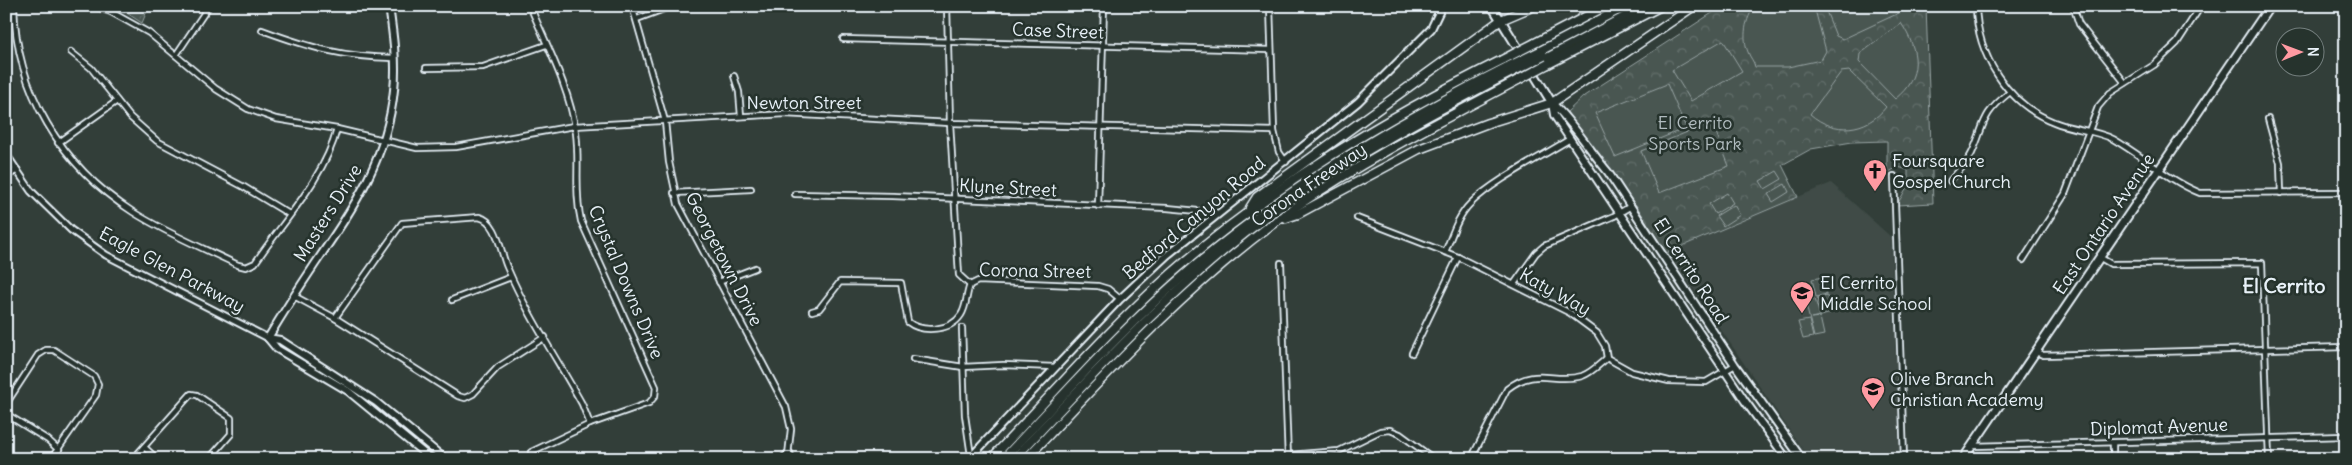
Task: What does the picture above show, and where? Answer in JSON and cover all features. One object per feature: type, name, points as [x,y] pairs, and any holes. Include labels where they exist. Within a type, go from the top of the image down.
[{"type":"highway","points":[[1248,211],[1257,197],[1501,20],[1534,6]]},
{"type":"highway","name":"Corona Freeway","points":[[991,459],[1126,317],[1171,275],[1248,211],[1322,160],[1416,104],[1606,6]]},
{"type":"highway","points":[[1544,58],[1626,6]]},
{"type":"highway","points":[[1014,459],[1155,311],[1266,217],[1330,173],[1388,137],[1645,6]]},
{"type":"highway","name":"Corona Freeway","points":[[1026,459],[1161,317],[1279,220],[1378,155],[1513,74],[1544,58],[1661,6]]},
{"type":"highway","points":[[1279,220],[1298,214],[1419,149],[1488,122],[1552,103],[1694,6]]},
{"type":"highway","points":[[1003,459],[1138,317],[1189,271],[1252,220],[1355,150],[1448,98],[1513,74]]},
{"type":"main road","name":"Masters Drive","points":[[268,338],[355,206],[372,174],[384,141],[394,89],[394,58],[389,6]]},
{"type":"main road","name":"Bedford Canyon Road","points":[[970,458],[1120,299],[1166,256],[1286,162],[1369,91],[1431,29],[1442,6]]},
{"type":"main road","name":"El Cerrito Road","points":[[1492,6],[1552,103],[1563,113],[1587,147],[1608,172],[1735,365],[1802,459]]},
{"type":"main road","name":"East Ontario Avenue","points":[[1964,459],[2270,6]]},
{"type":"main road","name":"El Cerrito Road","points":[[1552,103],[1554,115],[1787,459]]},
{"type":"main road","name":"Eagle Glen Parkway","points":[[268,338],[277,349],[348,391],[431,459]]},
{"type":"main road","name":"Eagle Glen Parkway","points":[[268,338],[280,340],[350,384],[445,459]]},
{"type":"main road","points":[[783,459],[789,457]]},
{"type":"street","points":[[14,6],[19,56],[35,103],[58,143],[77,166],[103,190],[133,212],[246,267],[255,263],[318,176],[329,154],[337,129]]},
{"type":"street","name":"Newton Street","points":[[94,6],[111,12],[149,33],[216,89],[248,109],[276,119],[337,129],[417,148],[444,149],[574,126],[740,116],[819,114],[950,123],[1100,125],[1274,131]]},
{"type":"street","points":[[176,55],[208,6]]},
{"type":"street","name":"Crystal Downs Drive","points":[[530,6],[563,85],[574,126],[577,149],[576,196],[581,221],[656,387],[655,396],[649,403],[590,424]]},
{"type":"street","name":"Georgetown Drive","points":[[632,6],[638,19],[665,121],[674,193],[682,214],[786,407],[791,429],[789,457]]},
{"type":"street","points":[[638,19],[672,6]]},
{"type":"street","points":[[947,6],[950,123],[959,275],[970,285]]},
{"type":"street","points":[[1098,206],[1104,6]]},
{"type":"street","points":[[1270,6],[1274,131],[1279,152],[1286,162]]},
{"type":"street","points":[[1976,6],[1978,30],[1992,67],[2010,92],[2054,122],[2112,139],[2178,184],[2200,193],[2346,192]]},
{"type":"street","points":[[2073,6],[2079,24],[2125,83]]},
{"type":"street","points":[[2023,260],[2065,194],[2098,107],[2110,93],[2154,65],[2177,43],[2201,6]]},
{"type":"street","points":[[262,30],[301,45],[342,55],[361,58],[394,58]]},
{"type":"street","name":"Case Street","points":[[843,39],[1271,50]]},
{"type":"street","points":[[426,68],[483,67],[546,45]]},
{"type":"street","points":[[71,52],[91,68],[130,117],[157,141],[244,187],[289,214]]},
{"type":"street","points":[[734,76],[738,92],[740,116]]},
{"type":"street","points":[[1950,180],[1972,153],[1988,113],[2010,92]]},
{"type":"street","points":[[58,143],[117,101]]},
{"type":"street","points":[[2268,120],[2280,162],[2281,193]]},
{"type":"street","points":[[1445,252],[1460,216],[1469,205],[1485,192],[1570,139]]},
{"type":"street","name":"Eagle Glen Parkway","points":[[6,154],[45,206],[71,230],[106,255],[268,338]]},
{"type":"street","points":[[6,176],[17,170]]},
{"type":"street","points":[[1894,176],[1904,459]]},
{"type":"street","points":[[674,193],[751,189]]},
{"type":"street","name":"Klyne Street","points":[[795,194],[1167,208],[1219,213]]},
{"type":"street","points":[[1514,284],[1536,253],[1544,246],[1630,206]]},
{"type":"street","points":[[335,318],[402,223],[479,217],[487,219],[493,226],[511,277],[582,404],[590,424],[531,452]]},
{"type":"street","name":"Katy Way","points":[[1357,218],[1458,257],[1570,313],[1597,333],[1605,346],[1607,358]]},
{"type":"street","points":[[1412,354],[1458,257]]},
{"type":"street","points":[[2099,257],[2110,264],[2262,263],[2269,459]]},
{"type":"street","points":[[1281,263],[1288,457],[1339,451],[1380,430],[1390,430],[1400,434],[1434,459]]},
{"type":"street","points":[[719,282],[755,268]]},
{"type":"street","points":[[452,300],[511,277]]},
{"type":"street","name":"Corona Street","points":[[812,311],[818,309],[840,282],[888,281],[901,283],[908,322],[920,328],[948,326],[960,317],[970,285],[978,281],[1092,285],[1108,289],[1120,299]]},
{"type":"street","points":[[294,296],[335,318],[458,396],[465,398],[473,394],[498,367],[544,337]]},
{"type":"street","points":[[962,328],[965,415],[970,458]]},
{"type":"street","points":[[2036,352],[2043,356],[2346,347]]},
{"type":"street","points":[[6,404],[38,355],[46,350],[54,350],[94,376],[98,384],[96,395],[51,459]]},
{"type":"street","points":[[1471,459],[1507,389],[1516,382],[1535,376],[1583,376],[1607,358],[1632,372],[1670,381],[1706,382],[1735,365]]},
{"type":"street","points":[[913,359],[963,366],[1003,364],[1055,367]]},
{"type":"street","points":[[133,459],[190,394],[197,395],[231,418],[231,434],[209,459]]},
{"type":"street","points":[[6,414],[48,440],[59,450]]},
{"type":"street","name":"Diplomat Avenue","points":[[1973,446],[2346,436]]},
{"type":"street","points":[[2113,443],[2113,459]]},
{"type":"street","points":[[144,447],[157,459]]},
{"type":"street","points":[[280,459],[287,456],[299,459]]},
{"type":"shaded area","name":"El Cerrito Middle School","points":[[1831,183],[1891,237],[1900,459],[1809,459],[1668,252]]},
{"type":"green space","points":[[116,6],[149,6],[142,23]]},
{"type":"green space","name":"El Cerrito Sports Park","points":[[1723,6],[1926,6],[1933,203],[1897,205],[1908,185],[1908,170],[1898,167],[1887,173],[1887,141],[1852,142],[1811,149],[1782,165],[1798,197],[1666,253],[1636,205],[1606,175],[1567,112],[1584,96]]},
{"type":"green space","points":[[1755,6],[1814,6],[1826,51],[1821,60],[1788,67],[1755,67],[1746,46],[1745,28]]},
{"type":"green space","points":[[1824,6],[1895,6],[1899,13],[1843,39],[1836,36]]},
{"type":"green space","points":[[1901,23],[1912,43],[1915,63],[1910,82],[1895,99],[1859,62],[1860,54]]},
{"type":"green space","points":[[1723,40],[1742,71],[1691,101],[1672,70]]},
{"type":"green space","points":[[1849,71],[1886,107],[1869,122],[1860,126],[1840,128],[1819,121],[1810,114],[1841,72]]},
{"type":"green space","points":[[1667,84],[1686,128],[1615,157],[1595,113]]},
{"type":"green space","points":[[1712,122],[1729,166],[1659,193],[1641,151]]},
{"type":"green space","points":[[1777,171],[1782,179],[1765,189],[1760,181]]},
{"type":"green space","points":[[1785,184],[1789,192],[1773,202],[1768,194]]},
{"type":"green space","points":[[1727,193],[1733,203],[1715,214],[1709,204]]},
{"type":"green space","points":[[1734,205],[1740,215],[1723,226],[1716,216]]},
{"type":"green space","points":[[1823,277],[1826,294],[1816,297],[1812,279]]},
{"type":"green space","points":[[1827,296],[1831,313],[1821,316],[1817,298]]},
{"type":"green space","points":[[1815,299],[1820,316],[1811,318],[1820,317],[1824,335],[1814,337],[1805,301]]},
{"type":"green space","points":[[1809,320],[1813,337],[1803,339],[1798,322]]},
{"type":"place","name":"Foursquare Gospel Church","points":[[1875,192]]},
{"type":"place","name":"El Cerrito Middle School","points":[[1802,314]]},
{"type":"place","name":"Olive Branch Christian Academy","points":[[1873,410]]},
{"type":"district","name":"El Cerrito","points":[[2284,286]]}]
